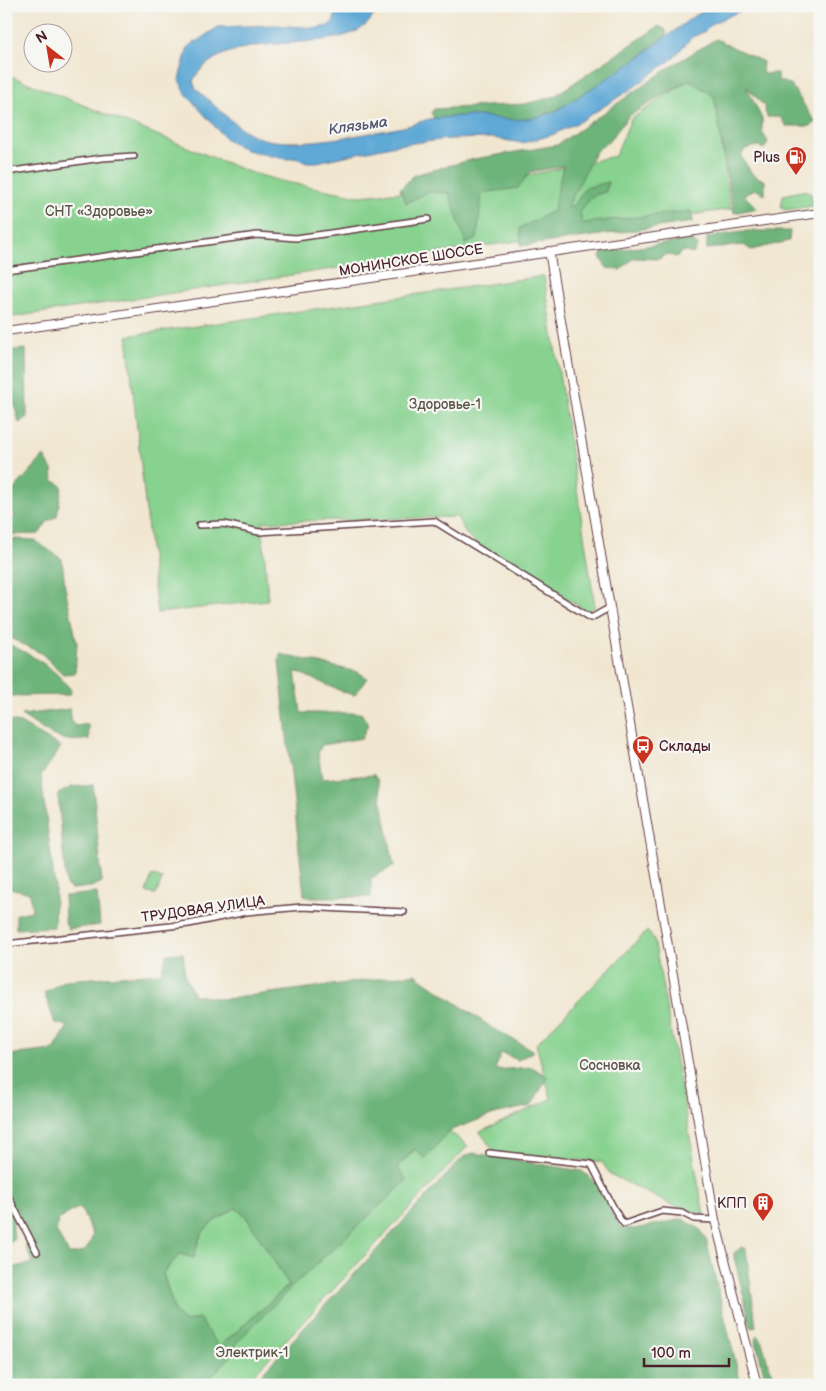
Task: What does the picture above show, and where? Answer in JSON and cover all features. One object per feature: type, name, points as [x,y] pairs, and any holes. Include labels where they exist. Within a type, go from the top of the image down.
[{"type":"main road","name":"МОНИНСКОЕ ШОССЕ","points":[[6,332],[549,251],[820,213]]},
{"type":"main road","points":[[549,251],[715,1220],[757,1385]]},
{"type":"street","points":[[6,172],[102,158],[134,156]]},
{"type":"street","points":[[6,270],[235,240],[257,235],[296,238],[428,219]]},
{"type":"street","points":[[198,525],[224,524],[259,532],[434,521],[591,618],[609,608]]},
{"type":"street","name":"ТРУДОВАЯ УЛИЦА","points":[[6,944],[189,924],[246,912],[297,908],[404,912]]},
{"type":"street","points":[[489,1153],[591,1164],[608,1194],[619,1220],[624,1224],[662,1211],[682,1213],[694,1219],[715,1220]]},
{"type":"street","points":[[6,1192],[37,1252]]},
{"type":"green space","points":[[659,26],[666,30],[666,36],[593,89],[552,112],[532,119],[514,121],[476,116],[434,118],[431,113],[434,109],[525,104],[553,97]]},
{"type":"green space","points":[[716,39],[763,62],[762,74],[777,73],[778,80],[791,85],[815,122],[811,126],[786,126],[780,117],[767,117],[764,106],[746,86],[762,119],[762,132],[768,142],[764,149],[758,146],[745,149],[741,156],[752,174],[765,181],[765,195],[755,189],[744,195],[757,208],[734,213],[714,96],[689,80],[629,116],[610,140],[595,152],[567,208],[575,204],[585,188],[608,182],[606,192],[595,195],[580,210],[582,223],[691,211],[693,222],[521,246],[520,228],[553,211],[563,166],[530,172],[518,188],[482,193],[477,239],[466,244],[449,193],[429,192],[406,203],[400,189],[414,175],[474,159],[557,145],[673,65]]},
{"type":"green space","name":"СНТ «Здоровье»","points":[[6,74],[249,172],[285,182],[359,196],[458,187],[544,172],[615,156],[631,119],[698,74],[715,98],[731,209],[6,318]]},
{"type":"green space","points":[[806,190],[811,194],[814,206],[785,210],[781,208],[783,195]]},
{"type":"green space","points":[[748,231],[790,231],[789,241],[751,250],[744,245],[707,249],[707,237]]},
{"type":"green space","points":[[687,238],[698,245],[693,254],[683,251],[676,257],[666,254],[659,259],[634,258],[620,270],[607,268],[600,257],[602,252],[677,242]]},
{"type":"green space","name":"Здоровье-1","points":[[544,276],[595,606],[587,611],[477,544],[466,534],[457,517],[262,522],[268,600],[157,613],[127,336]]},
{"type":"green space","points":[[26,349],[27,418],[19,423],[14,403],[6,404],[6,351]]},
{"type":"green space","points":[[44,456],[52,470],[53,480],[62,486],[57,516],[48,521],[39,534],[6,535],[6,524],[16,516],[6,513],[6,498]]},
{"type":"green space","points":[[6,540],[34,540],[62,559],[65,587],[77,643],[75,673],[63,674],[41,653],[6,636]]},
{"type":"green space","points":[[6,643],[34,657],[50,668],[71,690],[70,695],[6,696]]},
{"type":"green space","points":[[280,654],[358,672],[367,678],[355,695],[343,692],[295,671],[301,713],[361,713],[368,724],[362,738],[322,745],[318,752],[322,779],[374,775],[378,781],[394,866],[371,878],[371,897],[307,897],[304,895],[279,661]]},
{"type":"green space","points":[[70,709],[72,723],[76,726],[88,724],[89,739],[69,740],[60,738],[45,731],[21,715]]},
{"type":"green space","points":[[6,720],[20,723],[61,747],[41,776],[55,888],[54,927],[16,929],[16,914],[32,911],[30,893],[6,887]]},
{"type":"green space","points":[[93,785],[102,882],[91,887],[71,889],[66,885],[58,794],[72,787]]},
{"type":"green space","points":[[152,875],[162,879],[156,895],[146,892]]},
{"type":"green space","points":[[97,893],[100,925],[68,929],[65,922],[64,896]]},
{"type":"green space","name":"Сосновка","points":[[647,931],[654,939],[704,1215],[667,1203],[610,1174],[602,1162],[495,1153],[480,1132],[551,1099],[536,1044]]},
{"type":"green space","points":[[183,953],[185,976],[194,995],[225,999],[415,974],[492,1028],[534,1051],[518,1060],[501,1053],[495,1070],[532,1067],[548,1077],[531,1106],[494,1114],[449,1131],[425,1159],[415,1149],[397,1167],[407,1180],[298,1281],[237,1342],[233,1354],[203,1385],[6,1385],[6,1269],[32,1263],[25,1245],[30,1240],[15,1214],[14,1240],[6,1246],[6,1087],[13,1080],[6,1073],[7,1055],[54,1050],[68,1026],[55,1023],[44,993],[65,980],[161,973],[167,954]],"holes":[[[80,1207],[93,1235],[85,1250],[69,1254],[56,1231],[59,1219]],[[235,1208],[245,1215],[289,1285],[219,1347],[199,1318],[185,1322],[175,1313],[163,1273],[180,1254],[194,1258],[199,1239],[207,1227]]]},
{"type":"green space","name":"Электрик-1","points":[[449,1131],[468,1146],[244,1385],[203,1385],[233,1354],[237,1342],[298,1281],[401,1186],[397,1167],[416,1149],[425,1158]]},
{"type":"green space","points":[[473,1153],[582,1171],[598,1185],[620,1227],[634,1229],[683,1219],[700,1229],[706,1239],[741,1385],[251,1385],[463,1157]]},
{"type":"green space","points":[[235,1208],[245,1215],[289,1285],[219,1347],[199,1319],[185,1323],[175,1313],[163,1273],[180,1254],[194,1258],[199,1239],[207,1227]]},
{"type":"green space","points":[[742,1247],[746,1250],[756,1327],[753,1328],[751,1327],[734,1257],[734,1253]]},
{"type":"green space","points":[[757,1335],[762,1341],[770,1367],[777,1378],[788,1383],[807,1385],[767,1385],[755,1338]]},
{"type":"water","points":[[337,6],[377,6],[366,25],[347,35],[321,40],[262,45],[234,51],[210,62],[193,81],[196,89],[245,130],[263,139],[278,141],[313,141],[352,136],[403,127],[436,118],[457,116],[508,119],[535,118],[556,111],[634,61],[694,16],[716,6],[752,6],[713,23],[704,32],[692,37],[672,59],[630,90],[579,122],[552,135],[522,143],[492,138],[450,139],[396,145],[317,162],[305,162],[298,158],[286,159],[243,149],[226,139],[186,94],[179,80],[188,47],[218,27],[275,25],[317,28],[328,26],[334,21]]},
{"type":"place","name":"Plus","points":[[796,176]]},
{"type":"place","name":"Склады","points":[[643,765]]},
{"type":"place","name":"КПП","points":[[763,1222]]},
{"type":"water label","name":"Клязьма","points":[[358,126]]}]
